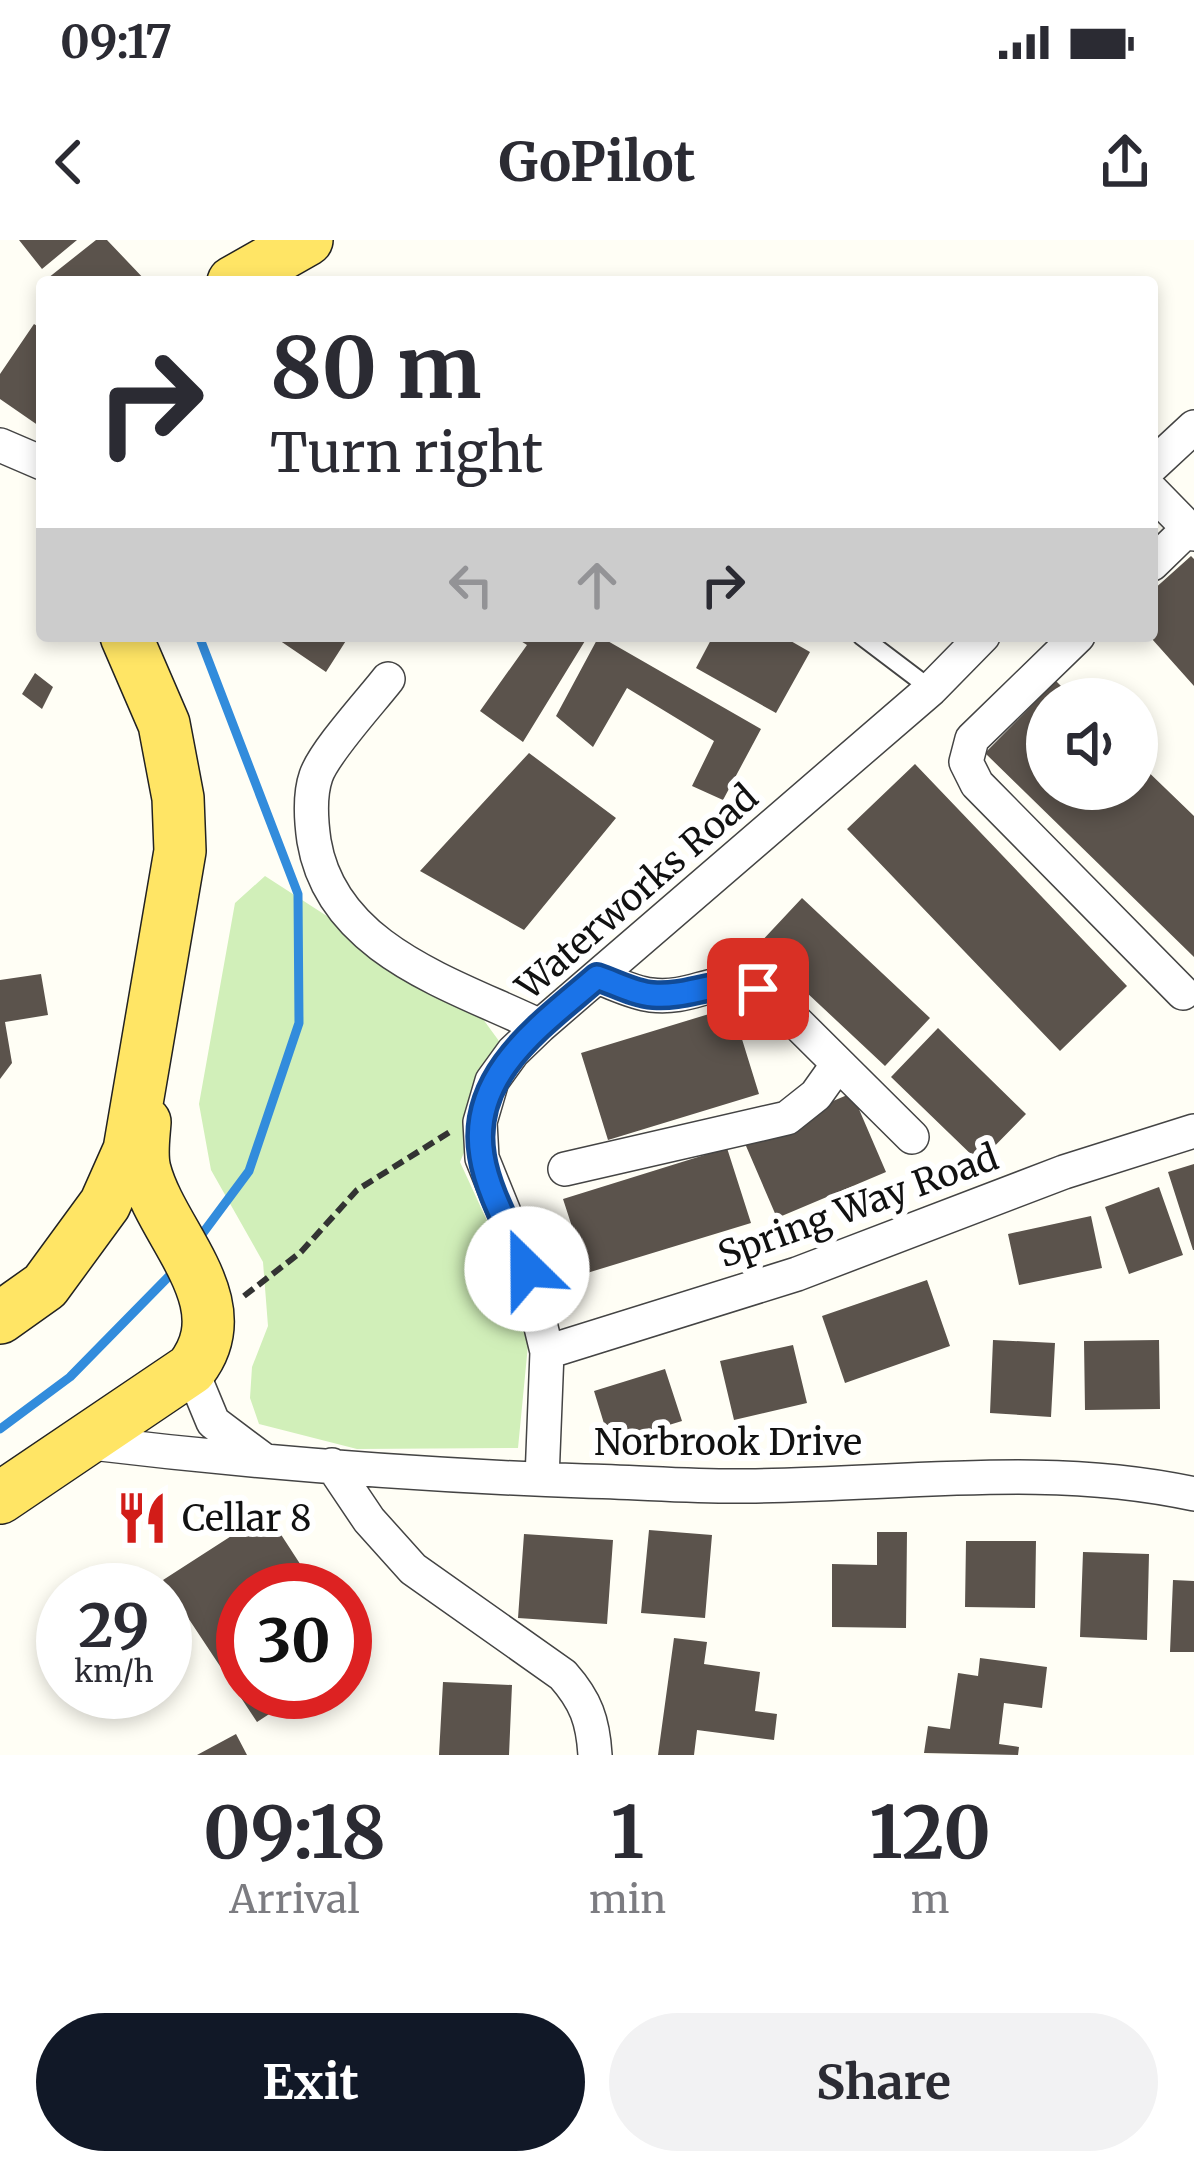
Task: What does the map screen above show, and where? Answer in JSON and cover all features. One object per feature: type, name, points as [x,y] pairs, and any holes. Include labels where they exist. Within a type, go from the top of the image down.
[{"type":"main road","points":[[243,276],[307,240]]},
{"type":"main road","points":[[45,1286],[104,1204],[129,1150],[180,851],[164,724],[129,642]]},
{"type":"main road","points":[[0,1498],[191,1369],[204,1353],[186,1260],[144,1167],[145,1061]]},
{"type":"main road","points":[[0,1318],[103,1239],[148,1212],[186,1260]]},
{"type":"street","points":[[1158,460],[1194,427]]},
{"type":"street","points":[[0,445],[36,460]]},
{"type":"street","points":[[1158,497],[1191,531],[1158,559]]},
{"type":"street","name":"Waterworks Road","points":[[480,1122],[492,1082],[540,1026],[931,689],[977,642]]},
{"type":"street","points":[[1072,642],[972,739],[966,762],[977,784],[1183,993]]},
{"type":"street","points":[[388,679],[316,774],[310,818],[318,862],[337,902],[366,936],[404,960],[540,1026]]},
{"type":"street","points":[[597,977],[649,995],[680,994],[714,984],[758,989],[912,1137]]},
{"type":"street","points":[[565,1169],[787,1118],[816,1095],[838,1064]]},
{"type":"street","points":[[480,1122],[482,1158],[527,1269],[547,1352],[542,1479]]},
{"type":"street","name":"Spring Way Road","points":[[547,1352],[797,1274],[1064,1172],[1194,1131]]},
{"type":"street","points":[[191,1369],[213,1422],[261,1458]]},
{"type":"street","name":"Norbrook Drive","points":[[83,1442],[192,1455],[542,1479],[744,1486],[1081,1477],[1194,1494]]},
{"type":"street","points":[[332,1465],[369,1520],[413,1569],[563,1675],[583,1698],[593,1725],[595,1755]]},
{"type":"lane","points":[[870,642],[931,689]]},
{"type":"path","points":[[186,1260],[249,1293],[301,1252],[357,1190],[446,1132],[480,1122]]},
{"type":"green space","points":[[265,876],[480,1015],[507,1052],[460,1162],[505,1260],[528,1345],[518,1448],[357,1449],[259,1424],[250,1398],[252,1367],[268,1326],[263,1262],[211,1170],[199,1104],[235,903]]},
{"type":"building","points":[[19,240],[77,240],[42,269]]},
{"type":"building","points":[[96,240],[107,240],[141,276],[51,276]]},
{"type":"building","points":[[36,325],[36,424],[0,399],[0,374]]},
{"type":"building","points":[[1191,556],[1194,559],[1194,686],[1155,642],[1158,586]]},
{"type":"building","points":[[282,642],[345,642],[326,672]]},
{"type":"building","points":[[522,642],[584,642],[523,742],[480,711],[527,645]]},
{"type":"building","points":[[596,642],[609,642],[761,729],[723,800],[692,786],[714,741],[627,688],[593,747],[556,716]]},
{"type":"building","points":[[710,642],[792,642],[810,652],[776,713],[696,668]]},
{"type":"building","points":[[35,673],[53,687],[42,709],[22,694]]},
{"type":"building","points":[[1026,711],[1026,793],[985,753]]},
{"type":"building","points":[[529,753],[616,818],[524,930],[420,871]]},
{"type":"building","points":[[915,764],[1127,986],[1060,1051],[847,829]]},
{"type":"building","points":[[1158,781],[1194,816],[1194,957],[1043,810],[1158,810]]},
{"type":"building","points":[[802,898],[930,1018],[885,1066],[757,946]]},
{"type":"building","points":[[41,974],[48,1015],[5,1022],[12,1063],[0,1079],[0,980]]},
{"type":"building","points":[[732,1007],[759,1094],[608,1140],[581,1053]]},
{"type":"building","points":[[938,1028],[1026,1114],[979,1162],[891,1077]]},
{"type":"building","points":[[852,1093],[886,1172],[777,1218],[743,1139]]},
{"type":"building","points":[[727,1148],[751,1223],[587,1273],[563,1199]]},
{"type":"building","points":[[1194,1164],[1194,1250],[1193,1250],[1168,1172]]},
{"type":"building","points":[[1159,1187],[1183,1255],[1129,1274],[1105,1207]]},
{"type":"building","points":[[1091,1216],[1102,1268],[1019,1285],[1008,1234]]},
{"type":"building","points":[[927,1280],[950,1346],[845,1383],[822,1316]]},
{"type":"building","points":[[993,1340],[1055,1343],[1051,1417],[990,1413]]},
{"type":"building","points":[[1159,1340],[1160,1409],[1085,1410],[1084,1341]]},
{"type":"building","points":[[793,1345],[807,1403],[734,1420],[720,1361]]},
{"type":"building","points":[[665,1369],[682,1421],[610,1443],[594,1391]]},
{"type":"building","points":[[267,1513],[299,1563],[216,1563],[216,1660],[192,1624],[189,1563]]},
{"type":"building","points":[[649,1530],[712,1535],[705,1618],[641,1613]]},
{"type":"building","points":[[877,1532],[907,1532],[906,1628],[832,1627],[832,1564],[877,1565]]},
{"type":"building","points":[[524,1534],[613,1540],[607,1624],[518,1618]]},
{"type":"building","points":[[966,1541],[1036,1541],[1035,1608],[965,1607]]},
{"type":"building","points":[[1083,1552],[1149,1554],[1147,1640],[1080,1637]]},
{"type":"building","points":[[1173,1580],[1194,1581],[1194,1652],[1170,1652]]},
{"type":"building","points":[[674,1638],[707,1642],[704,1664],[760,1672],[755,1711],[777,1714],[774,1740],[697,1730],[694,1755],[658,1755]]},
{"type":"building","points":[[980,1658],[1047,1667],[1042,1708],[1004,1703],[999,1744],[1019,1747],[1018,1755],[924,1753],[928,1726],[950,1729],[958,1673],[978,1676]]},
{"type":"building","points":[[443,1682],[512,1685],[509,1755],[439,1755]]},
{"type":"building","points":[[236,1734],[247,1755],[197,1755]]},
{"type":"waterway","points":[[197,1241],[249,1171],[299,1023],[298,894],[201,642]]},
{"type":"waterway","points":[[0,1429],[70,1377],[176,1269]]},
{"type":"place","name":"Cellar 8","points":[[142,1518]]},
{"type":"route","points":[[527,1269],[482,1158],[480,1122],[492,1082],[513,1052],[597,977],[649,995],[680,994],[714,984],[758,989]]}]
